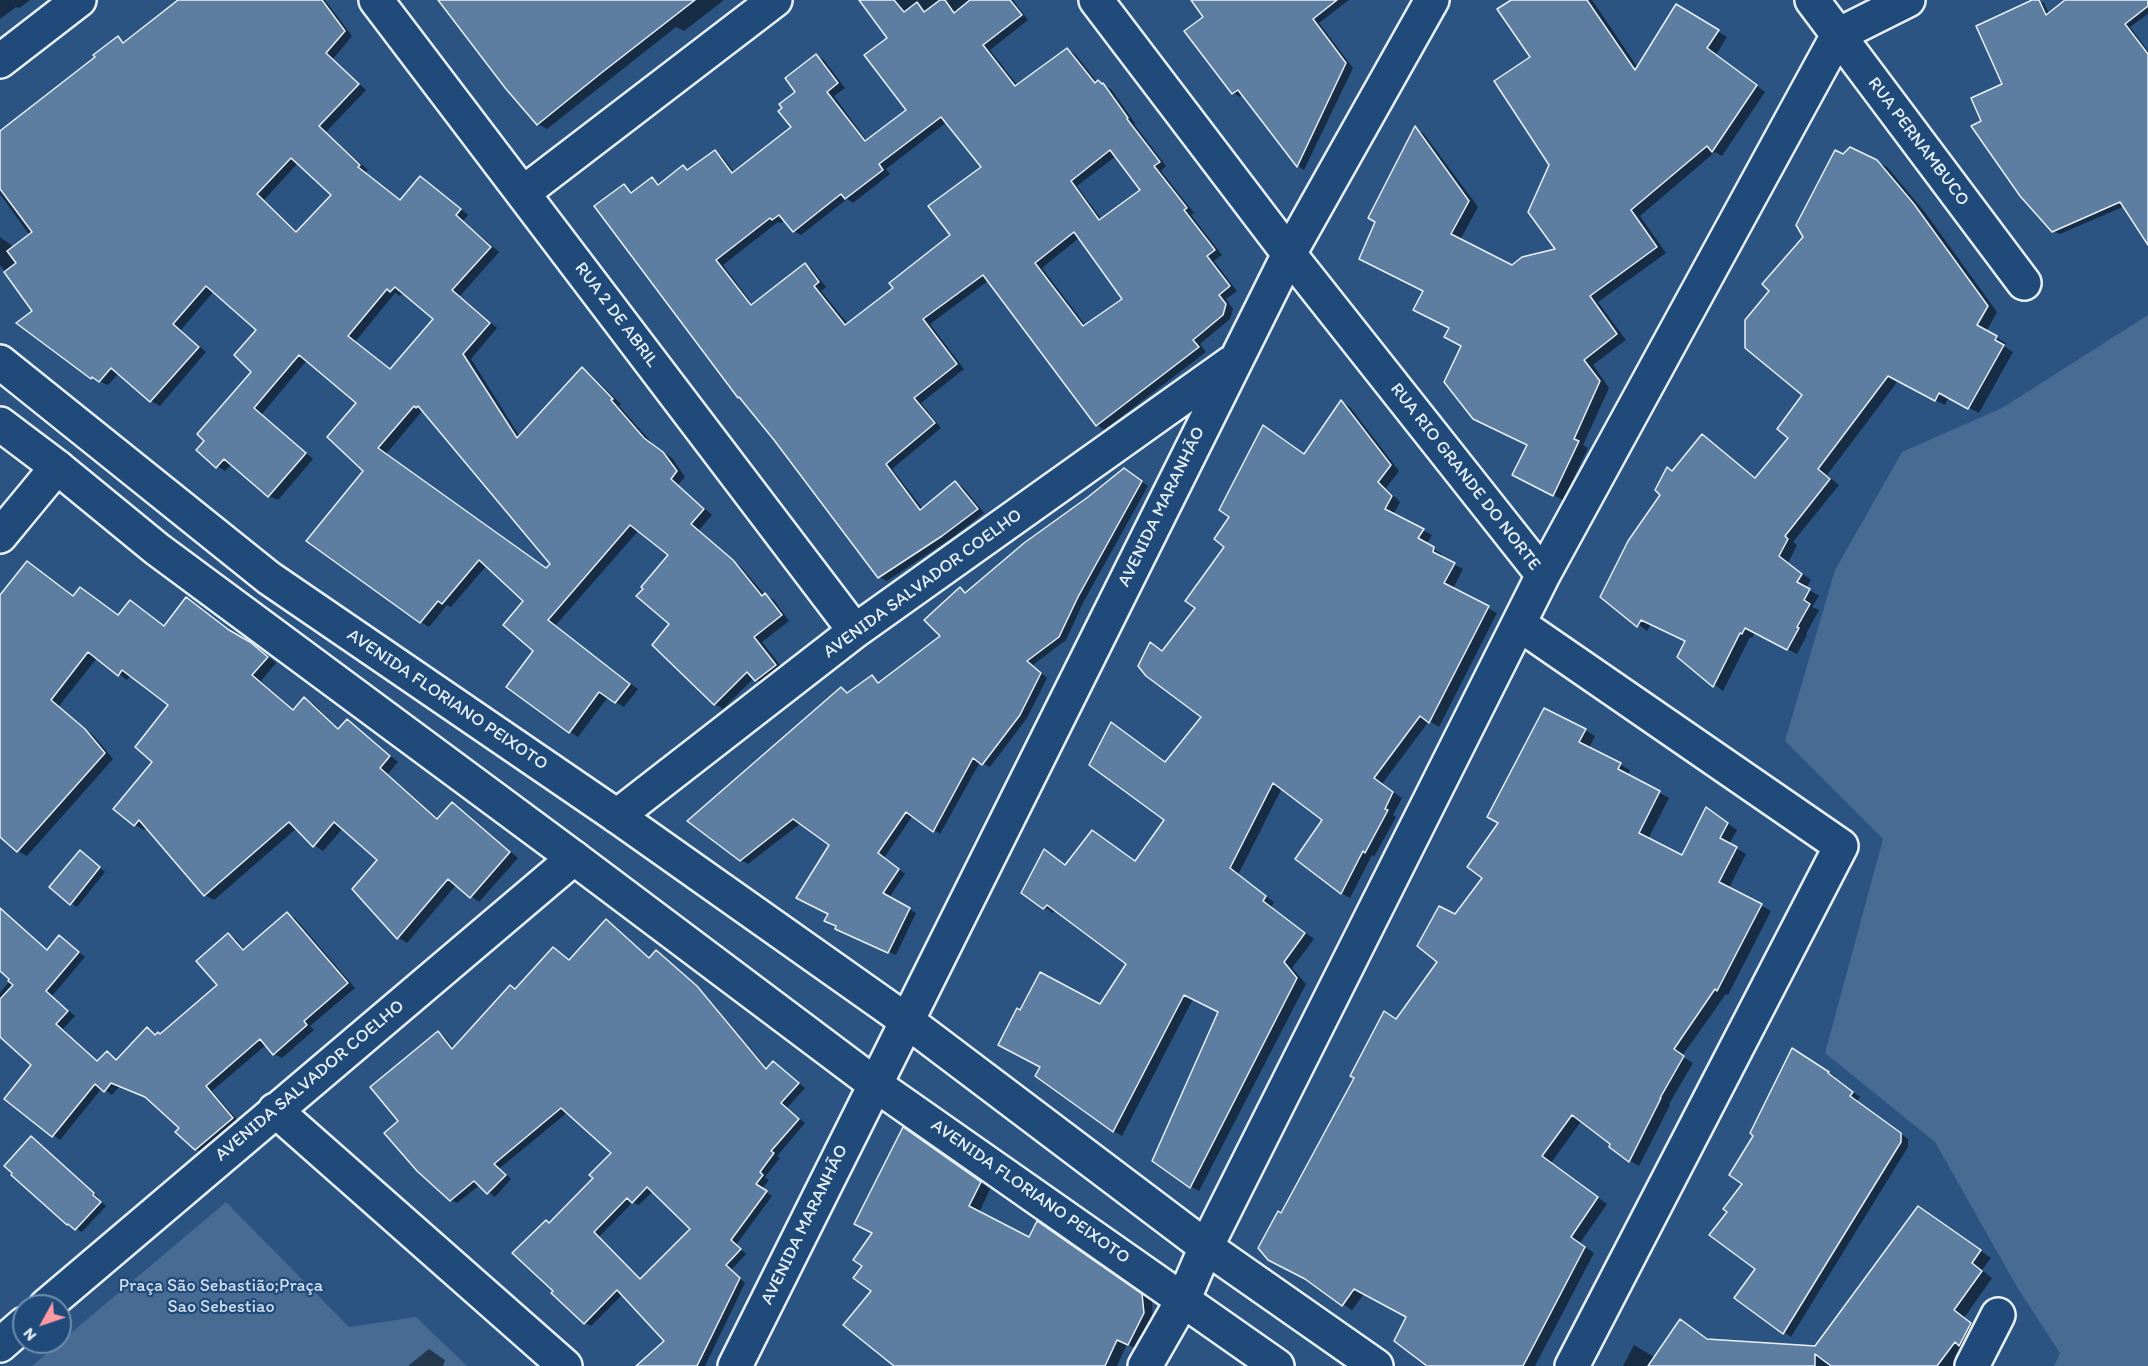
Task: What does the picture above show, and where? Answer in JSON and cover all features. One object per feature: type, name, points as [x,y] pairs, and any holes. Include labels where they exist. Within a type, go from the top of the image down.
[{"type":"street","points":[[0,61],[79,0]]},
{"type":"street","name":"RUA 2 DE ABRIL","points":[[376,0],[855,631]]},
{"type":"street","points":[[523,193],[775,0]]},
{"type":"street","name":"RUA RIO GRANDE DO NORTE","points":[[1096,0],[1289,254],[1543,575],[1838,35]]},
{"type":"street","name":"AVENIDA MARANHÃO","points":[[907,1022],[1289,254],[1432,0]]},
{"type":"street","name":"RUA PERNAMBUCO","points":[[1812,0],[2024,284]]},
{"type":"street","points":[[1838,35],[1908,0]]},
{"type":"street","name":"AVENIDA SALVADOR COELHO","points":[[617,816],[855,631],[1235,360]]},
{"type":"street","name":"AVENIDA FLORIANO PEIXOTO","points":[[0,362],[269,578],[617,816],[907,1022],[1206,1246],[1376,1366]]},
{"type":"street","name":"AVENIDA FLORIANO PEIXOTO","points":[[0,424],[57,467],[157,549],[876,1085],[1184,1298],[1278,1366]]},
{"type":"street","points":[[0,536],[57,467]]},
{"type":"street","points":[[157,549],[184,540],[188,530],[184,508]]},
{"type":"street","points":[[1145,1366],[1184,1298],[1206,1246],[1543,575]]},
{"type":"street","points":[[240,611],[241,592],[246,583],[253,579],[269,578]]},
{"type":"street","points":[[1519,624],[1841,846],[1572,1366]]},
{"type":"street","name":"AVENIDA SALVADOR COELHO","points":[[60,1294],[574,858]]},
{"type":"street","points":[[876,1085],[907,1022]]},
{"type":"street","name":"AVENIDA MARANHÃO","points":[[735,1366],[876,1085]]},
{"type":"street","points":[[275,1110],[565,1366]]},
{"type":"street","points":[[1972,1366],[1998,1315]]},
{"type":"street","points":[[0,1345],[12,1334]]},
{"type":"green space","points":[[2148,315],[2148,1366],[2054,1366],[2060,1353],[2017,1287],[1935,1142],[1825,1053],[1883,839],[1785,741],[1835,570],[1902,452],[2002,408]]},
{"type":"green space","name":"Praça São Sebastião;Praça Sao Sebestiao","points":[[226,1202],[349,1327],[416,1317],[467,1366],[32,1366],[46,1354],[72,1354],[72,1332]]},
{"type":"building","points":[[178,0],[322,0],[345,31],[326,53],[359,84],[319,126],[360,165],[358,167],[400,200],[420,176],[461,209],[456,215],[491,247],[452,290],[490,323],[463,354],[517,438],[582,367],[613,399],[611,400],[644,438],[663,452],[677,471],[671,479],[704,509],[691,524],[733,560],[762,596],[765,593],[782,615],[754,637],[776,665],[755,681],[747,672],[714,705],[652,645],[669,624],[636,596],[668,555],[630,525],[548,620],[630,684],[615,703],[599,692],[569,733],[506,687],[533,651],[503,625],[523,601],[479,560],[442,604],[438,601],[420,623],[306,541],[363,471],[327,437],[356,403],[299,355],[254,408],[306,453],[268,497],[224,459],[216,468],[196,450],[204,441],[197,434],[251,372],[234,355],[256,330],[206,286],[173,324],[199,347],[150,402],[111,368],[99,382],[92,377],[91,379],[16,323],[32,311],[4,272],[16,263],[7,251],[32,232],[0,189],[0,131],[95,57],[93,55],[118,36],[123,43]],"holes":[[[291,158],[331,195],[296,232],[257,194]],[[395,287],[433,319],[390,369],[348,336],[387,289],[390,292]],[[414,406],[416,408],[418,406],[550,564],[546,568],[378,448]]]},
{"type":"building","points":[[438,0],[695,0],[537,125],[506,89]]},
{"type":"building","points":[[859,0],[894,0],[904,12],[917,2],[924,12],[940,0],[945,0],[954,13],[970,0],[1010,0],[1022,15],[983,45],[1015,86],[1067,48],[1095,83],[1098,80],[1103,83],[1160,162],[1154,166],[1187,208],[1184,210],[1215,250],[1207,256],[1230,286],[1219,295],[1226,304],[1223,315],[1193,340],[1199,347],[1096,426],[983,275],[923,319],[957,364],[914,398],[935,423],[886,464],[920,510],[955,481],[978,509],[878,578],[774,440],[738,398],[594,206],[624,184],[631,193],[652,177],[658,185],[683,165],[687,170],[715,150],[732,173],[791,127],[778,111],[782,108],[779,104],[795,92],[785,78],[816,54],[838,83],[827,92],[865,141],[906,110],[864,55],[887,38]],"holes":[[[941,117],[981,167],[928,206],[950,235],[889,283],[893,288],[845,325],[814,286],[819,282],[805,263],[751,305],[716,260],[770,218],[772,220],[779,215],[793,232],[841,194],[845,199],[883,170],[879,164]],[[1110,150],[1140,190],[1099,220],[1071,181]],[[1074,232],[1122,299],[1083,326],[1035,263]]]},
{"type":"building","points":[[1191,0],[1337,0],[1313,19],[1346,63],[1297,167],[1238,90],[1232,94],[1184,31],[1203,17]]},
{"type":"building","points":[[1511,0],[1587,0],[1635,70],[1676,4],[1719,30],[1707,48],[1757,85],[1712,152],[1707,146],[1631,210],[1657,247],[1590,296],[1617,334],[1584,360],[1600,381],[1574,439],[1579,441],[1553,496],[1512,475],[1527,445],[1473,419],[1444,382],[1461,346],[1444,337],[1449,328],[1413,310],[1423,291],[1359,259],[1375,222],[1368,218],[1415,126],[1469,201],[1451,234],[1512,265],[1522,257],[1555,249],[1528,212],[1549,165],[1494,81],[1530,57],[1497,9]]},
{"type":"building","points":[[2032,0],[2039,0],[2046,15],[2065,0],[2148,0],[2148,6],[2125,24],[2148,54],[2148,245],[2120,202],[2052,232],[2020,196],[1971,126],[1981,121],[1971,98],[2002,84],[1976,26]]},
{"type":"building","points":[[1850,147],[1877,160],[1914,204],[1988,306],[1977,325],[1997,336],[1995,340],[2004,345],[1968,409],[1939,393],[1935,401],[1888,376],[1818,469],[1830,479],[1785,536],[1788,539],[1779,556],[1802,574],[1797,582],[1810,589],[1804,600],[1810,604],[1787,650],[1745,628],[1742,634],[1740,633],[1713,687],[1677,657],[1685,641],[1641,620],[1637,627],[1600,597],[1628,541],[1660,495],[1655,490],[1667,467],[1672,471],[1702,434],[1755,478],[1788,438],[1777,429],[1802,395],[1745,348],[1745,320],[1769,291],[1762,284],[1803,237],[1796,225],[1835,150],[1843,154]]},
{"type":"building","points":[[1341,400],[1391,465],[1378,482],[1392,496],[1385,509],[1424,529],[1418,538],[1434,547],[1433,552],[1455,563],[1444,583],[1489,606],[1429,723],[1420,716],[1374,778],[1393,792],[1385,809],[1388,810],[1341,894],[1295,859],[1322,820],[1273,783],[1230,868],[1266,896],[1263,901],[1305,933],[1284,962],[1297,978],[1190,1188],[1152,1161],[1218,1012],[1184,995],[1113,1132],[1035,1076],[1040,1067],[998,1045],[1017,1008],[1020,1010],[1040,972],[1100,1004],[1126,964],[1047,905],[1043,909],[1021,893],[1044,849],[1065,865],[1092,830],[1135,861],[1164,820],[1089,765],[1111,722],[1165,762],[1201,717],[1146,676],[1138,666],[1150,642],[1162,651],[1195,608],[1185,601],[1224,547],[1214,539],[1229,517],[1219,510],[1263,425],[1304,454]]},
{"type":"building","points":[[1124,468],[1142,481],[1078,597],[1059,637],[1027,661],[1041,673],[1020,715],[982,765],[973,758],[933,832],[906,812],[878,853],[899,869],[883,893],[910,908],[888,953],[835,929],[836,926],[824,921],[828,914],[796,898],[829,845],[793,819],[740,861],[687,821],[841,687],[847,693],[872,675],[878,683],[940,636],[924,620],[960,587],[965,593],[1024,543]]},
{"type":"building","points":[[27,561],[73,596],[80,587],[118,615],[130,600],[164,626],[186,597],[268,657],[252,675],[293,710],[304,697],[338,729],[347,719],[390,756],[380,768],[437,819],[452,802],[510,852],[470,898],[448,879],[397,939],[352,889],[377,860],[334,822],[313,847],[289,822],[204,896],[139,820],[134,826],[113,809],[152,762],[135,747],[168,705],[122,670],[118,676],[88,652],[51,700],[85,729],[105,753],[17,852],[0,837],[0,595]]},
{"type":"building","points":[[1544,708],[1586,729],[1579,742],[1621,763],[1618,769],[1660,791],[1639,833],[1682,855],[1706,807],[1728,823],[1720,838],[1737,847],[1719,882],[1762,904],[1717,991],[1715,989],[1674,1049],[1684,1056],[1660,1098],[1629,1162],[1609,1147],[1610,1144],[1572,1115],[1542,1156],[1598,1197],[1571,1237],[1585,1247],[1523,1366],[1427,1366],[1394,1341],[1406,1317],[1354,1289],[1342,1306],[1305,1279],[1268,1260],[1258,1248],[1278,1211],[1281,1213],[1354,1078],[1350,1076],[1384,1011],[1396,1019],[1437,962],[1417,946],[1439,906],[1455,914],[1482,878],[1467,867],[1498,823],[1487,817]]},
{"type":"building","points":[[80,850],[100,867],[70,905],[49,887]]},
{"type":"building","points":[[0,908],[47,950],[59,935],[79,952],[46,991],[68,1011],[56,1024],[97,1061],[107,1051],[116,1060],[147,1027],[155,1035],[158,1032],[160,1034],[217,985],[196,961],[228,933],[243,950],[287,912],[348,983],[304,1021],[307,1025],[273,1055],[260,1039],[206,1086],[233,1118],[195,1150],[175,1132],[179,1128],[145,1097],[111,1083],[104,1092],[95,1084],[52,1137],[4,1099],[31,1065],[0,1037],[0,999],[13,985],[0,971]]},
{"type":"building","points":[[606,919],[649,958],[656,950],[697,986],[766,1069],[773,1061],[799,1083],[781,1103],[799,1119],[771,1151],[774,1153],[760,1172],[763,1175],[756,1184],[767,1191],[731,1240],[741,1249],[726,1265],[740,1278],[697,1366],[636,1366],[664,1341],[617,1290],[584,1324],[512,1253],[546,1220],[549,1223],[593,1178],[589,1175],[611,1153],[561,1108],[494,1164],[506,1175],[487,1194],[474,1181],[450,1201],[417,1171],[384,1133],[398,1121],[370,1087],[438,1031],[452,1049],[510,985],[515,989],[553,947],[569,960]],"holes":[[[647,1187],[690,1229],[640,1279],[594,1232],[627,1198],[632,1203]]]},
{"type":"building","points":[[1792,1048],[1829,1072],[1853,1092],[1850,1096],[1901,1133],[1901,1142],[1783,1334],[1734,1298],[1755,1269],[1709,1235],[1727,1212],[1723,1209],[1742,1184],[1729,1175],[1753,1136],[1750,1133]]},
{"type":"building","points":[[903,1127],[981,1182],[969,1206],[1029,1237],[1037,1221],[1142,1294],[1144,1313],[1128,1345],[1117,1340],[1105,1366],[894,1366],[843,1325],[871,1291],[853,1278],[862,1266],[853,1260],[872,1233],[854,1224]]},
{"type":"building","points":[[31,1136],[101,1202],[75,1230],[11,1175],[12,1173],[4,1166]]},
{"type":"building","points":[[1918,1206],[1981,1250],[1972,1263],[1982,1271],[1954,1310],[1971,1323],[1959,1346],[1955,1342],[1937,1366],[1831,1366],[1815,1354],[1815,1366],[1648,1366],[1680,1319],[1707,1339],[1815,1346]]}]
